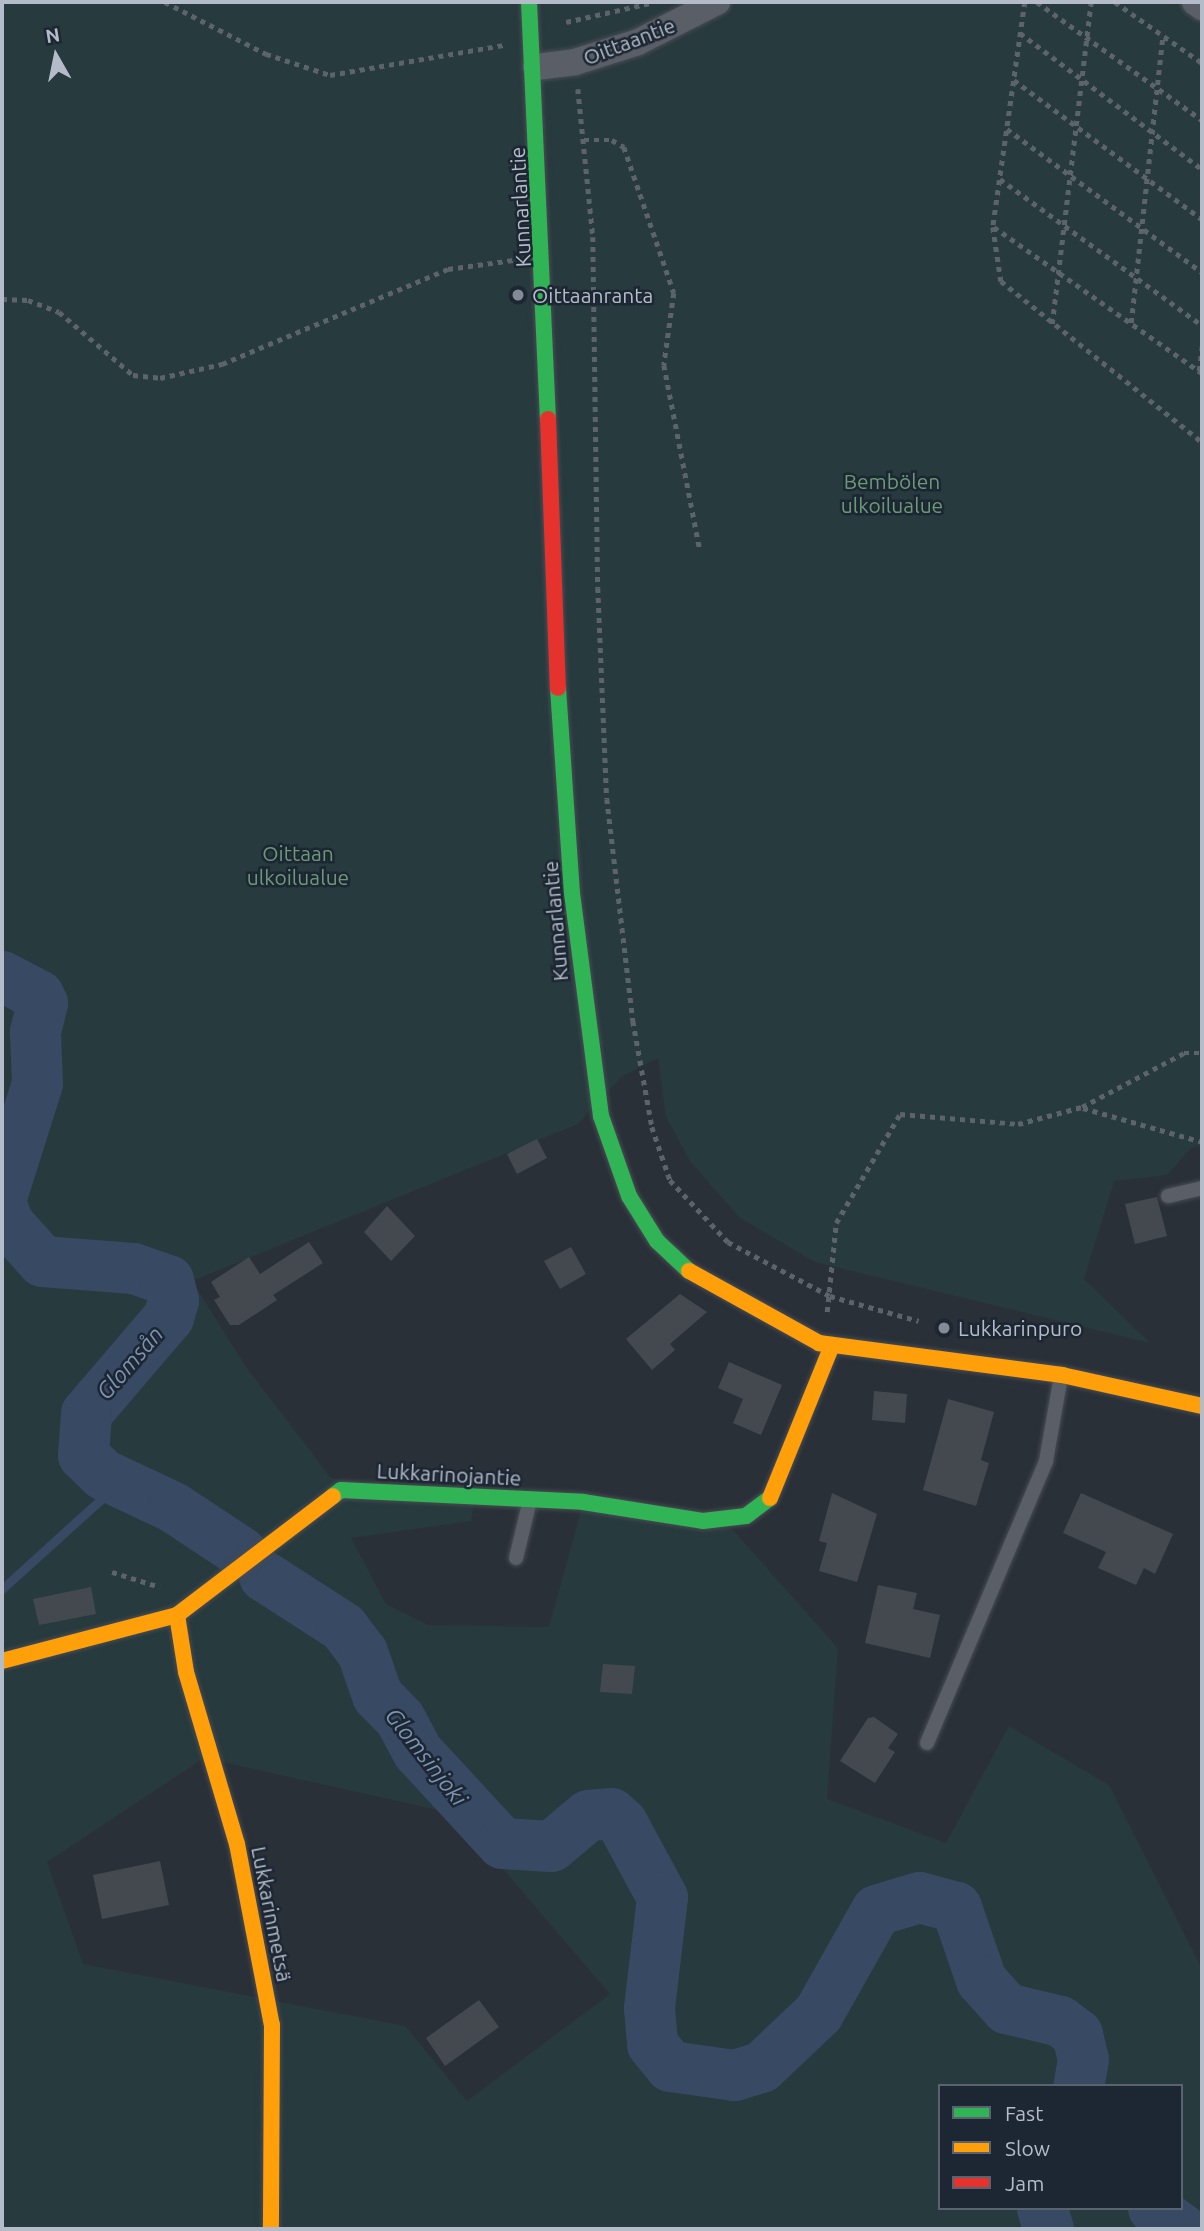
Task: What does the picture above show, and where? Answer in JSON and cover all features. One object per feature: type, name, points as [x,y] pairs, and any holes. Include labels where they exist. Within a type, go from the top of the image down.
[{"type":"main road","name":"Kunnarlantie","points":[[529,2],[536,67],[561,750],[587,1034],[601,1116],[629,1196],[657,1241],[701,1282],[760,1317],[832,1345],[1062,1375],[1202,1406]]},
{"type":"main road","name":"Lukkarinojantie","points":[[2,1661],[177,1615],[341,1490],[531,1498],[703,1521],[746,1516],[775,1495],[832,1345]]},
{"type":"main road","name":"Lukkarinmetsä","points":[[177,1615],[186,1672],[237,1844],[272,2025],[271,2229]]},
{"type":"street","name":"Oittaantie","points":[[536,67],[575,62],[638,42],[717,2]]},
{"type":"street","points":[[1195,2],[1202,7]]},
{"type":"lane","points":[[1168,1196],[1202,1188]]},
{"type":"lane","points":[[927,1743],[1046,1461],[1062,1375]]},
{"type":"lane","points":[[516,1558],[531,1498]]},
{"type":"path","points":[[165,2],[181,7],[266,54],[330,75],[533,41]]},
{"type":"path","points":[[181,7],[190,2]]},
{"type":"path","points":[[566,22],[654,2]]},
{"type":"path","points":[[1025,2],[993,227],[1001,281],[1202,442]]},
{"type":"path","points":[[1037,2],[1202,120]]},
{"type":"path","points":[[1052,324],[1091,2]]},
{"type":"path","points":[[1115,2],[1202,63]]},
{"type":"path","points":[[564,12],[575,62],[593,237],[607,799],[633,1021],[652,1127],[670,1180],[728,1242],[830,1296],[930,1324]]},
{"type":"path","points":[[1020,33],[1202,169]]},
{"type":"path","points":[[1131,323],[1163,36]]},
{"type":"path","points":[[1014,80],[1202,219]]},
{"type":"path","points":[[1007,130],[1202,272]]},
{"type":"path","points":[[584,140],[612,140],[624,147],[674,293],[664,365],[701,550]]},
{"type":"path","points":[[1000,179],[1202,325]]},
{"type":"path","points":[[993,227],[1200,372]]},
{"type":"path","points":[[2,299],[28,300],[59,312],[133,375],[160,378],[222,364],[448,269],[516,258]]},
{"type":"path","points":[[1200,372],[1202,345]]},
{"type":"path","points":[[830,1296],[836,1223],[900,1114],[1018,1124],[1082,1107],[1184,1053],[1202,1053]]},
{"type":"path","points":[[1082,1107],[1202,1142]]},
{"type":"green space","points":[[2,2],[1202,2],[1202,1146],[1191,1148],[1167,1175],[1114,1181],[1084,1279],[1150,1343],[815,1262],[740,1218],[690,1161],[666,1117],[658,1058],[621,1077],[578,1124],[192,1281],[246,1367],[331,1478],[474,1502],[471,1521],[351,1538],[386,1604],[428,1625],[549,1627],[581,1511],[733,1530],[838,1648],[827,1799],[946,1843],[1009,1726],[1109,1785],[1202,1969],[1202,2229],[2,2229]],"holes":[[[204,1758],[456,1814],[610,1994],[467,2101],[405,2026],[83,1964],[47,1862]]]},
{"type":"building","points":[[537,1139],[547,1158],[517,1174],[507,1154]]},
{"type":"building","points":[[1157,1197],[1167,1236],[1135,1244],[1125,1204]]},
{"type":"building","points":[[387,1206],[415,1236],[391,1261],[364,1232]]},
{"type":"building","points":[[309,1242],[323,1263],[273,1295],[277,1300],[239,1325],[230,1325],[214,1300],[220,1297],[211,1282],[249,1257],[260,1274]]},
{"type":"building","points":[[571,1247],[586,1274],[560,1289],[544,1261]]},
{"type":"building","points":[[680,1294],[707,1312],[670,1344],[675,1350],[652,1370],[626,1339]]},
{"type":"building","points":[[729,1362],[782,1385],[761,1435],[733,1423],[743,1399],[718,1388]]},
{"type":"building","points":[[874,1391],[907,1394],[905,1423],[872,1420]]},
{"type":"building","points":[[948,1399],[994,1412],[981,1460],[989,1463],[976,1506],[923,1490]]},
{"type":"building","points":[[832,1493],[877,1514],[857,1582],[819,1571],[827,1543],[819,1541]]},
{"type":"building","points":[[1081,1493],[1173,1534],[1155,1574],[1144,1568],[1136,1585],[1098,1568],[1106,1552],[1063,1533]]},
{"type":"building","points":[[878,1585],[917,1593],[913,1609],[940,1615],[930,1658],[865,1643]]},
{"type":"building","points":[[91,1587],[96,1614],[39,1625],[33,1599]]},
{"type":"building","points":[[603,1664],[635,1666],[632,1694],[600,1692]]},
{"type":"building","points":[[874,1717],[898,1734],[888,1748],[895,1752],[875,1783],[840,1761],[868,1718]]},
{"type":"building","points":[[160,1861],[169,1905],[102,1919],[93,1875]]},
{"type":"building","points":[[479,2000],[499,2027],[445,2066],[426,2038]]},
{"type":"waterway","name":"Glomsån","points":[[2,976],[38,995],[42,1003],[35,1032],[37,1083],[2,1194]]},
{"type":"waterway","name":"Glomsån","points":[[2,1207],[8,1223],[42,1261],[133,1268],[168,1280],[173,1300],[168,1317],[86,1413],[83,1455],[103,1474],[173,1507],[241,1552]]},
{"type":"waterway","points":[[2,1589],[119,1483]]},
{"type":"waterway","name":"Glomsinjoki","points":[[264,1576],[343,1627],[362,1652],[377,1695],[400,1719],[417,1751],[502,1843],[551,1846],[588,1815],[611,1813],[622,1823],[662,1897],[649,2008],[652,2044],[670,2066],[734,2075],[761,2067],[818,2013],[876,1910],[919,1897],[956,1907],[981,1980],[1006,2008],[1060,2021],[1077,2034],[1083,2059],[1078,2084]]},
{"type":"waterway","name":"Glomsinjoki","points":[[1043,2210],[1048,2229]]},
{"type":"waterway","name":"Glomsinjoki","points":[[1156,2210],[1182,2229]]},
{"type":"traffic: fast","points":[[529,2],[548,419]]},
{"type":"traffic: fast","points":[[558,688],[572,893],[601,1116],[629,1196],[657,1241],[689,1271]]},
{"type":"traffic: fast","points":[[333,1496],[341,1490],[583,1502],[703,1521],[746,1516],[770,1498]]},
{"type":"traffic: slow","points":[[689,1271],[819,1343],[1062,1375],[1202,1406]]},
{"type":"traffic: slow","points":[[770,1498],[832,1345]]},
{"type":"traffic: slow","points":[[2,1661],[177,1615],[333,1496]]},
{"type":"traffic: slow","points":[[177,1615],[186,1672],[237,1844],[272,2025],[271,2229]]},
{"type":"traffic: jam","points":[[548,419],[558,688]]},
{"type":"place","name":"Oittaanranta","points":[[518,295]]},
{"type":"place","name":"Lukkarinpuro","points":[[944,1328]]},
{"type":"park label","name":"Bembölen ulkoilualue","points":[[892,493]]},
{"type":"park label","name":"Oittaan ulkoilualue","points":[[298,865]]}]
